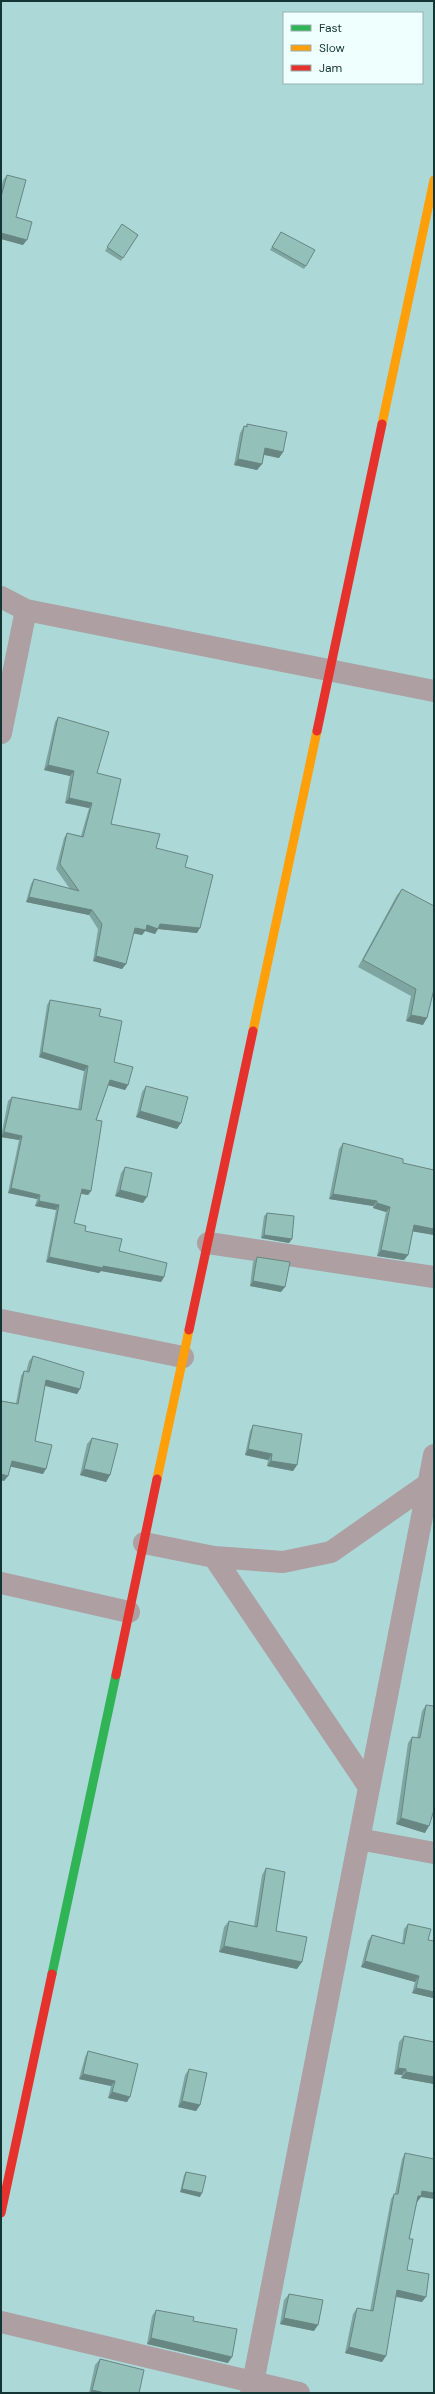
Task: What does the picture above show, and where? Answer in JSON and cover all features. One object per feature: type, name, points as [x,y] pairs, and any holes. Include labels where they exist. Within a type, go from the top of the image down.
[{"type":"street","points":[[1,2213],[434,180]]},
{"type":"street","points":[[1,597],[26,610],[434,691]]},
{"type":"street","points":[[1,733],[26,610]]},
{"type":"street","points":[[208,1243],[434,1277]]},
{"type":"street","points":[[1,1320],[184,1357]]},
{"type":"street","points":[[252,2388],[434,1454]]},
{"type":"street","points":[[144,1543],[214,1557],[283,1562],[331,1552],[428,1484]]},
{"type":"street","points":[[214,1557],[369,1787]]},
{"type":"street","points":[[1,1583],[129,1612]]},
{"type":"street","points":[[359,1839],[434,1853]]},
{"type":"street","points":[[1,2322],[252,2388],[299,2393]]},
{"type":"building","points":[[7,175],[26,180],[16,217],[32,222],[27,240],[1,233],[1,197]]},
{"type":"building","points":[[122,224],[138,235],[123,258],[107,247]]},
{"type":"building","points":[[281,232],[315,250],[306,266],[272,247]]},
{"type":"building","points":[[247,424],[287,432],[283,452],[265,448],[262,464],[238,459],[244,426],[247,427]]},
{"type":"building","points":[[58,717],[109,732],[97,773],[121,779],[111,824],[160,834],[156,848],[188,856],[185,867],[213,875],[200,928],[160,924],[158,929],[147,925],[146,930],[135,928],[126,964],[96,956],[102,924],[92,910],[29,897],[34,879],[79,891],[60,864],[67,833],[83,837],[92,803],[69,798],[74,771],[48,765]]},
{"type":"building","points":[[402,889],[434,906],[434,989],[427,1018],[411,1015],[416,989],[363,960]]},
{"type":"building","points":[[50,1000],[101,1009],[99,1016],[122,1021],[114,1062],[133,1067],[128,1085],[110,1080],[96,1120],[102,1121],[91,1191],[82,1189],[74,1223],[86,1226],[85,1231],[122,1239],[119,1251],[167,1263],[164,1277],[103,1266],[103,1268],[49,1257],[59,1205],[39,1201],[40,1195],[11,1188],[22,1136],[4,1132],[12,1097],[81,1110],[88,1066],[42,1052]]},
{"type":"building","points":[[146,1086],[188,1097],[181,1123],[140,1111]]},
{"type":"building","points":[[343,1143],[403,1159],[403,1163],[434,1170],[434,1229],[414,1225],[408,1255],[381,1250],[390,1207],[377,1203],[377,1201],[333,1194]]},
{"type":"building","points":[[125,1167],[152,1173],[147,1197],[120,1190]]},
{"type":"building","points":[[267,1213],[294,1216],[292,1239],[264,1235]]},
{"type":"building","points":[[257,1257],[290,1262],[285,1287],[253,1281]]},
{"type":"building","points":[[33,1356],[84,1372],[80,1389],[46,1380],[35,1441],[52,1445],[46,1469],[12,1461],[8,1476],[1,1474],[1,1401],[18,1404],[24,1371],[29,1372]]},
{"type":"building","points":[[253,1425],[302,1434],[297,1465],[271,1461],[272,1454],[248,1449]]},
{"type":"building","points":[[92,1438],[118,1444],[110,1475],[84,1469]]},
{"type":"building","points":[[426,1705],[434,1706],[434,1810],[429,1826],[401,1818],[412,1737],[420,1738]]},
{"type":"building","points":[[266,1868],[285,1872],[276,1931],[307,1937],[302,1962],[224,1946],[229,1921],[257,1927]]},
{"type":"building","points":[[408,1924],[431,1929],[428,1940],[434,1941],[434,1992],[416,1988],[419,1976],[365,1961],[372,1935],[404,1944]]},
{"type":"building","points":[[404,2036],[434,2042],[434,2077],[406,2072],[406,2069],[398,2068]]},
{"type":"building","points":[[88,2051],[138,2064],[130,2097],[112,2092],[115,2081],[83,2074]]},
{"type":"building","points":[[189,2069],[207,2073],[200,2105],[182,2101]]},
{"type":"building","points":[[405,2153],[434,2159],[434,2193],[422,2191],[421,2196],[418,2196],[409,2239],[413,2239],[407,2270],[429,2274],[426,2297],[397,2290],[386,2356],[349,2347],[357,2308],[373,2311],[394,2194],[398,2194]]},
{"type":"building","points":[[186,2172],[206,2176],[202,2193],[182,2189]]},
{"type":"building","points":[[289,2294],[323,2300],[318,2325],[284,2318]]},
{"type":"building","points":[[156,2310],[194,2317],[193,2321],[237,2329],[232,2357],[151,2338]]},
{"type":"building","points":[[100,2359],[144,2370],[139,2393],[105,2393],[92,2390]]},
{"type":"traffic: fast","points":[[52,1974],[116,1675]]},
{"type":"traffic: slow","points":[[382,424],[434,180]]},
{"type":"traffic: slow","points":[[253,1031],[317,731]]},
{"type":"traffic: slow","points":[[157,1479],[189,1330]]},
{"type":"traffic: jam","points":[[317,731],[382,424]]},
{"type":"traffic: jam","points":[[189,1330],[253,1031]]},
{"type":"traffic: jam","points":[[116,1675],[157,1479]]},
{"type":"traffic: jam","points":[[1,2213],[52,1974]]}]
